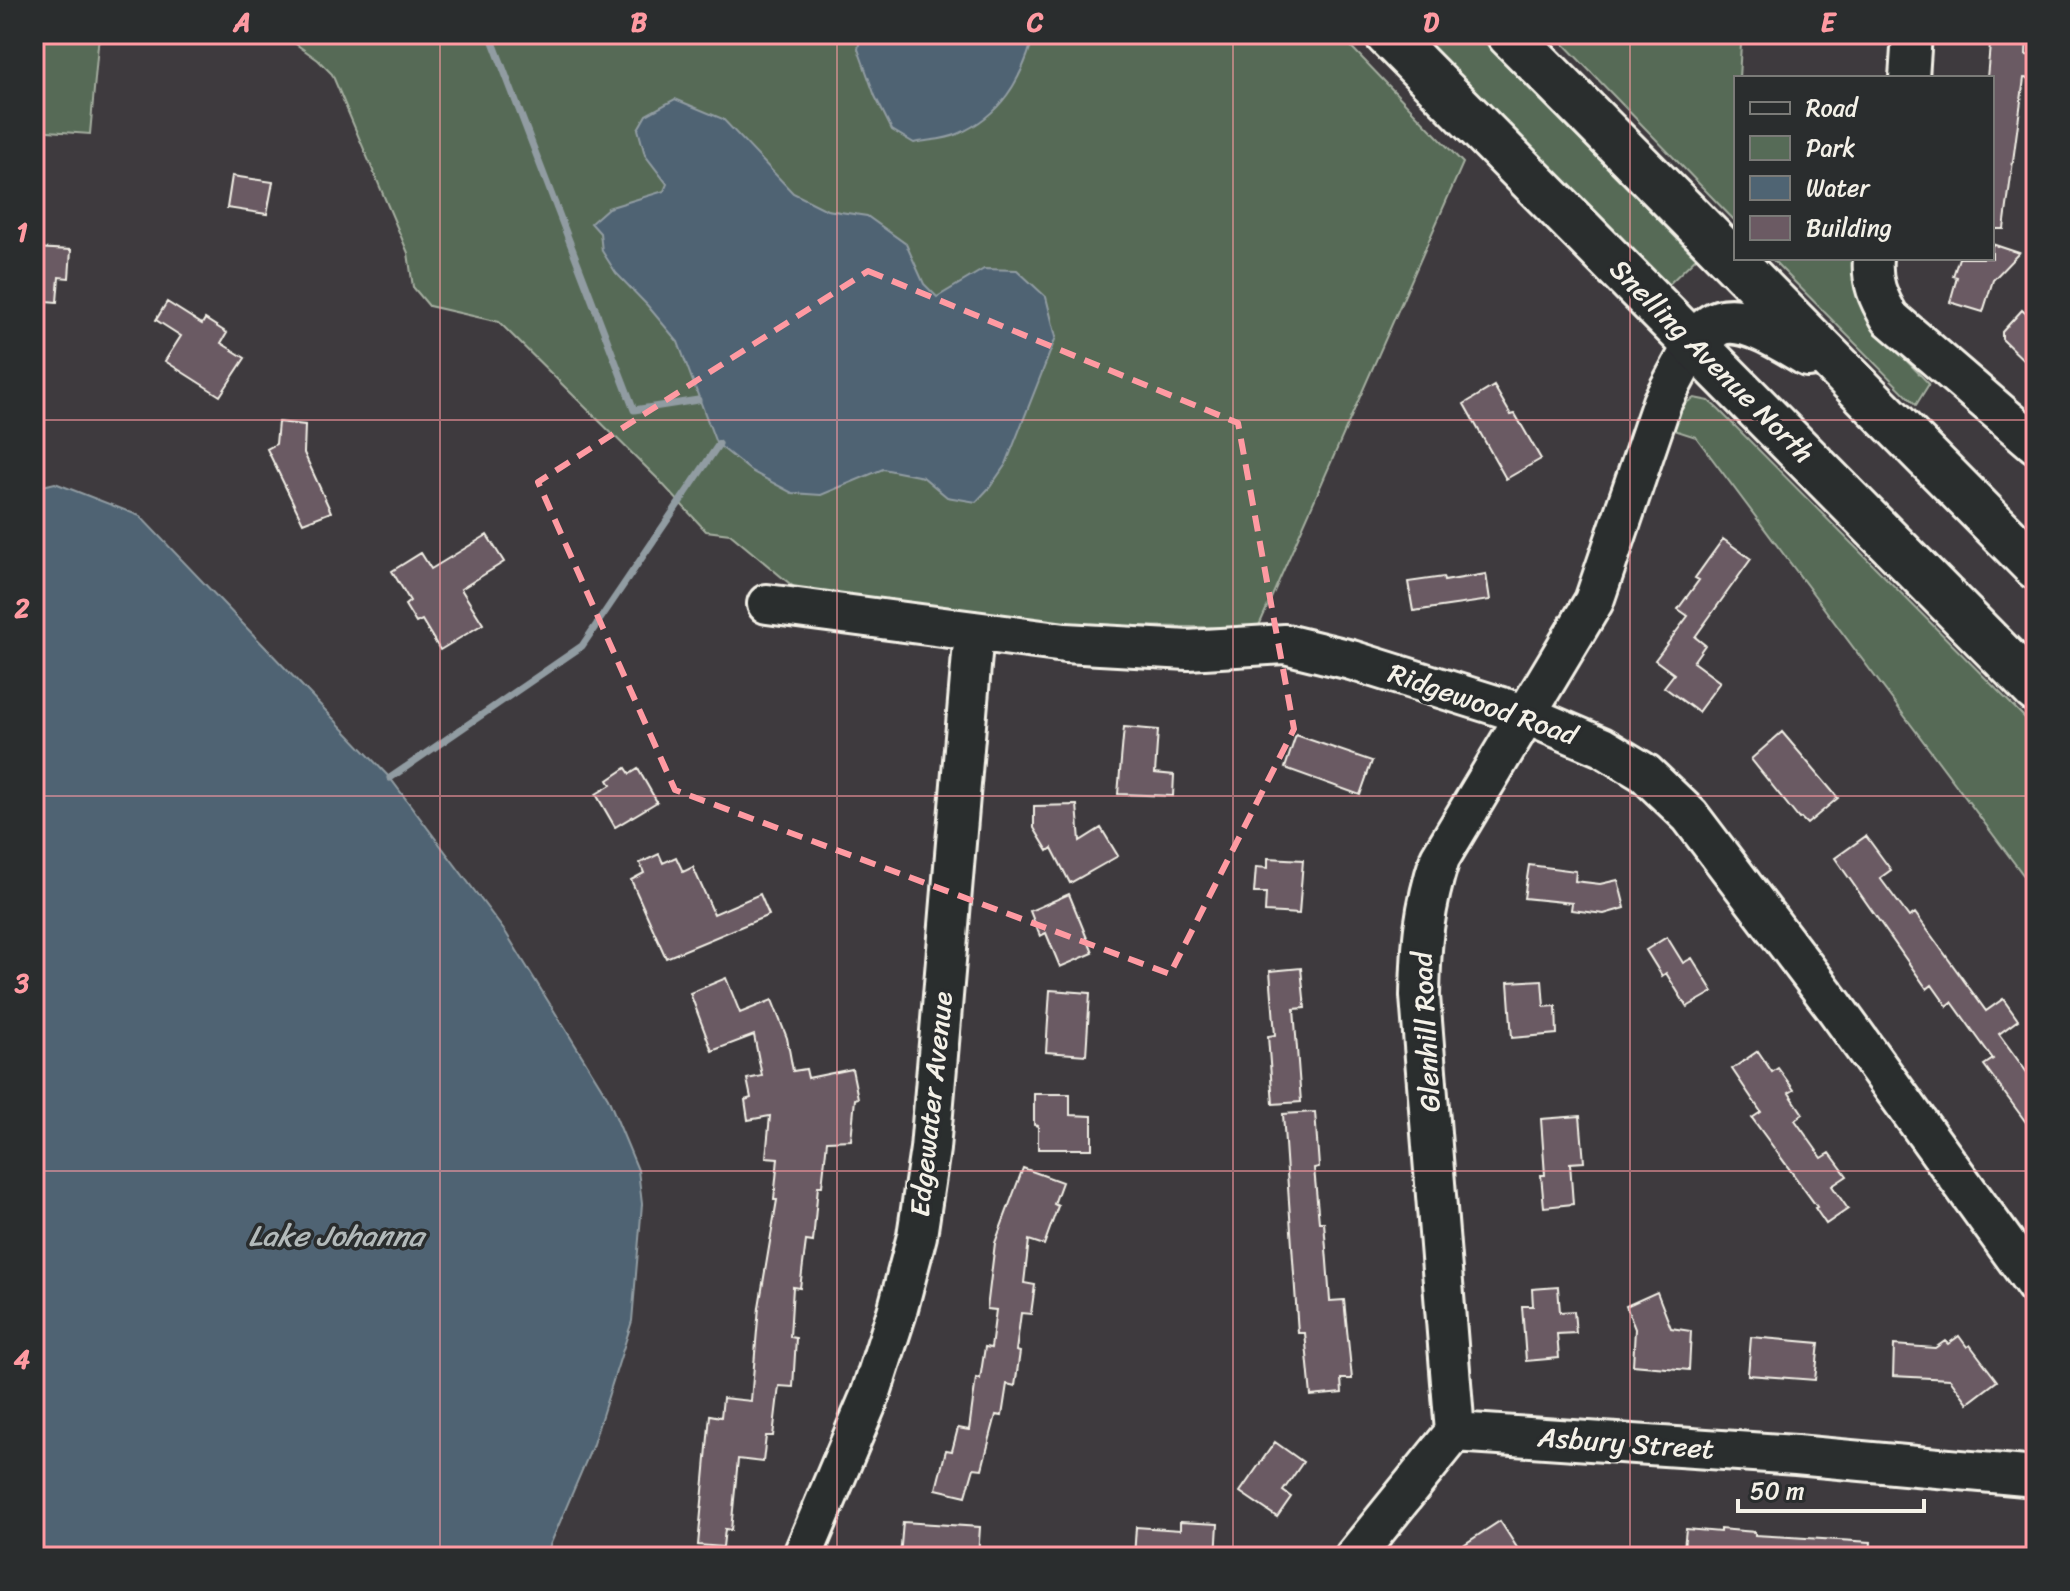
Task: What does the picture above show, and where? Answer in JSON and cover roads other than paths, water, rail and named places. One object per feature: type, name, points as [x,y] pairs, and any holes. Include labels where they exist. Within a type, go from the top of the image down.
[{"type":"highway","name":"Snelling Avenue North","points":[[1387,34],[2036,690]]},
{"type":"highway","points":[[1509,34],[2036,567]]},
{"type":"highway","points":[[1694,343],[1715,324],[1734,321],[1773,333],[1857,385]]},
{"type":"street","points":[[1909,76],[1912,34]]},
{"type":"street","points":[[1873,260],[1872,276],[1878,298],[1890,318],[2036,444]]},
{"type":"street","name":"Glenhill Road","points":[[1455,1432],[1420,996],[1421,949],[1427,901],[1440,858],[1594,601],[1662,402],[1694,343]]},
{"type":"street","name":"Ridgewood Road","points":[[767,604],[1065,643],[1188,650],[1285,644],[1351,660],[1527,715],[1579,735],[1645,773],[1690,816],[1834,1006],[2036,1286]]},
{"type":"street","name":"Edgewater Avenue","points":[[802,1557],[870,1396],[917,1236],[930,1149],[974,631]]},
{"type":"street","points":[[1354,1557],[1455,1432]]},
{"type":"street","name":"Asbury Street","points":[[1455,1432],[1796,1455],[2036,1477]]},
{"type":"water","points":[[861,34],[1031,34],[1033,38],[1015,82],[986,117],[953,136],[914,143],[892,130],[875,96],[858,49]]},
{"type":"water","points":[[675,99],[723,119],[793,193],[827,210],[867,216],[906,244],[924,284],[937,297],[984,269],[1017,270],[1046,297],[1056,337],[1006,464],[976,502],[947,497],[923,477],[883,469],[821,495],[792,493],[751,471],[716,443],[678,342],[616,273],[602,251],[600,233],[591,223],[608,208],[664,191],[667,184],[645,155],[638,129],[646,115]]},
{"type":"water","name":"Lake Johanna","points":[[55,483],[140,516],[390,778],[506,933],[608,1098],[638,1170],[642,1204],[632,1321],[592,1447],[545,1557],[34,1557],[34,488]]},
{"type":"waterway","points":[[490,34],[634,410],[698,400]]},
{"type":"waterway","points":[[390,778],[582,646],[719,444]]}]
